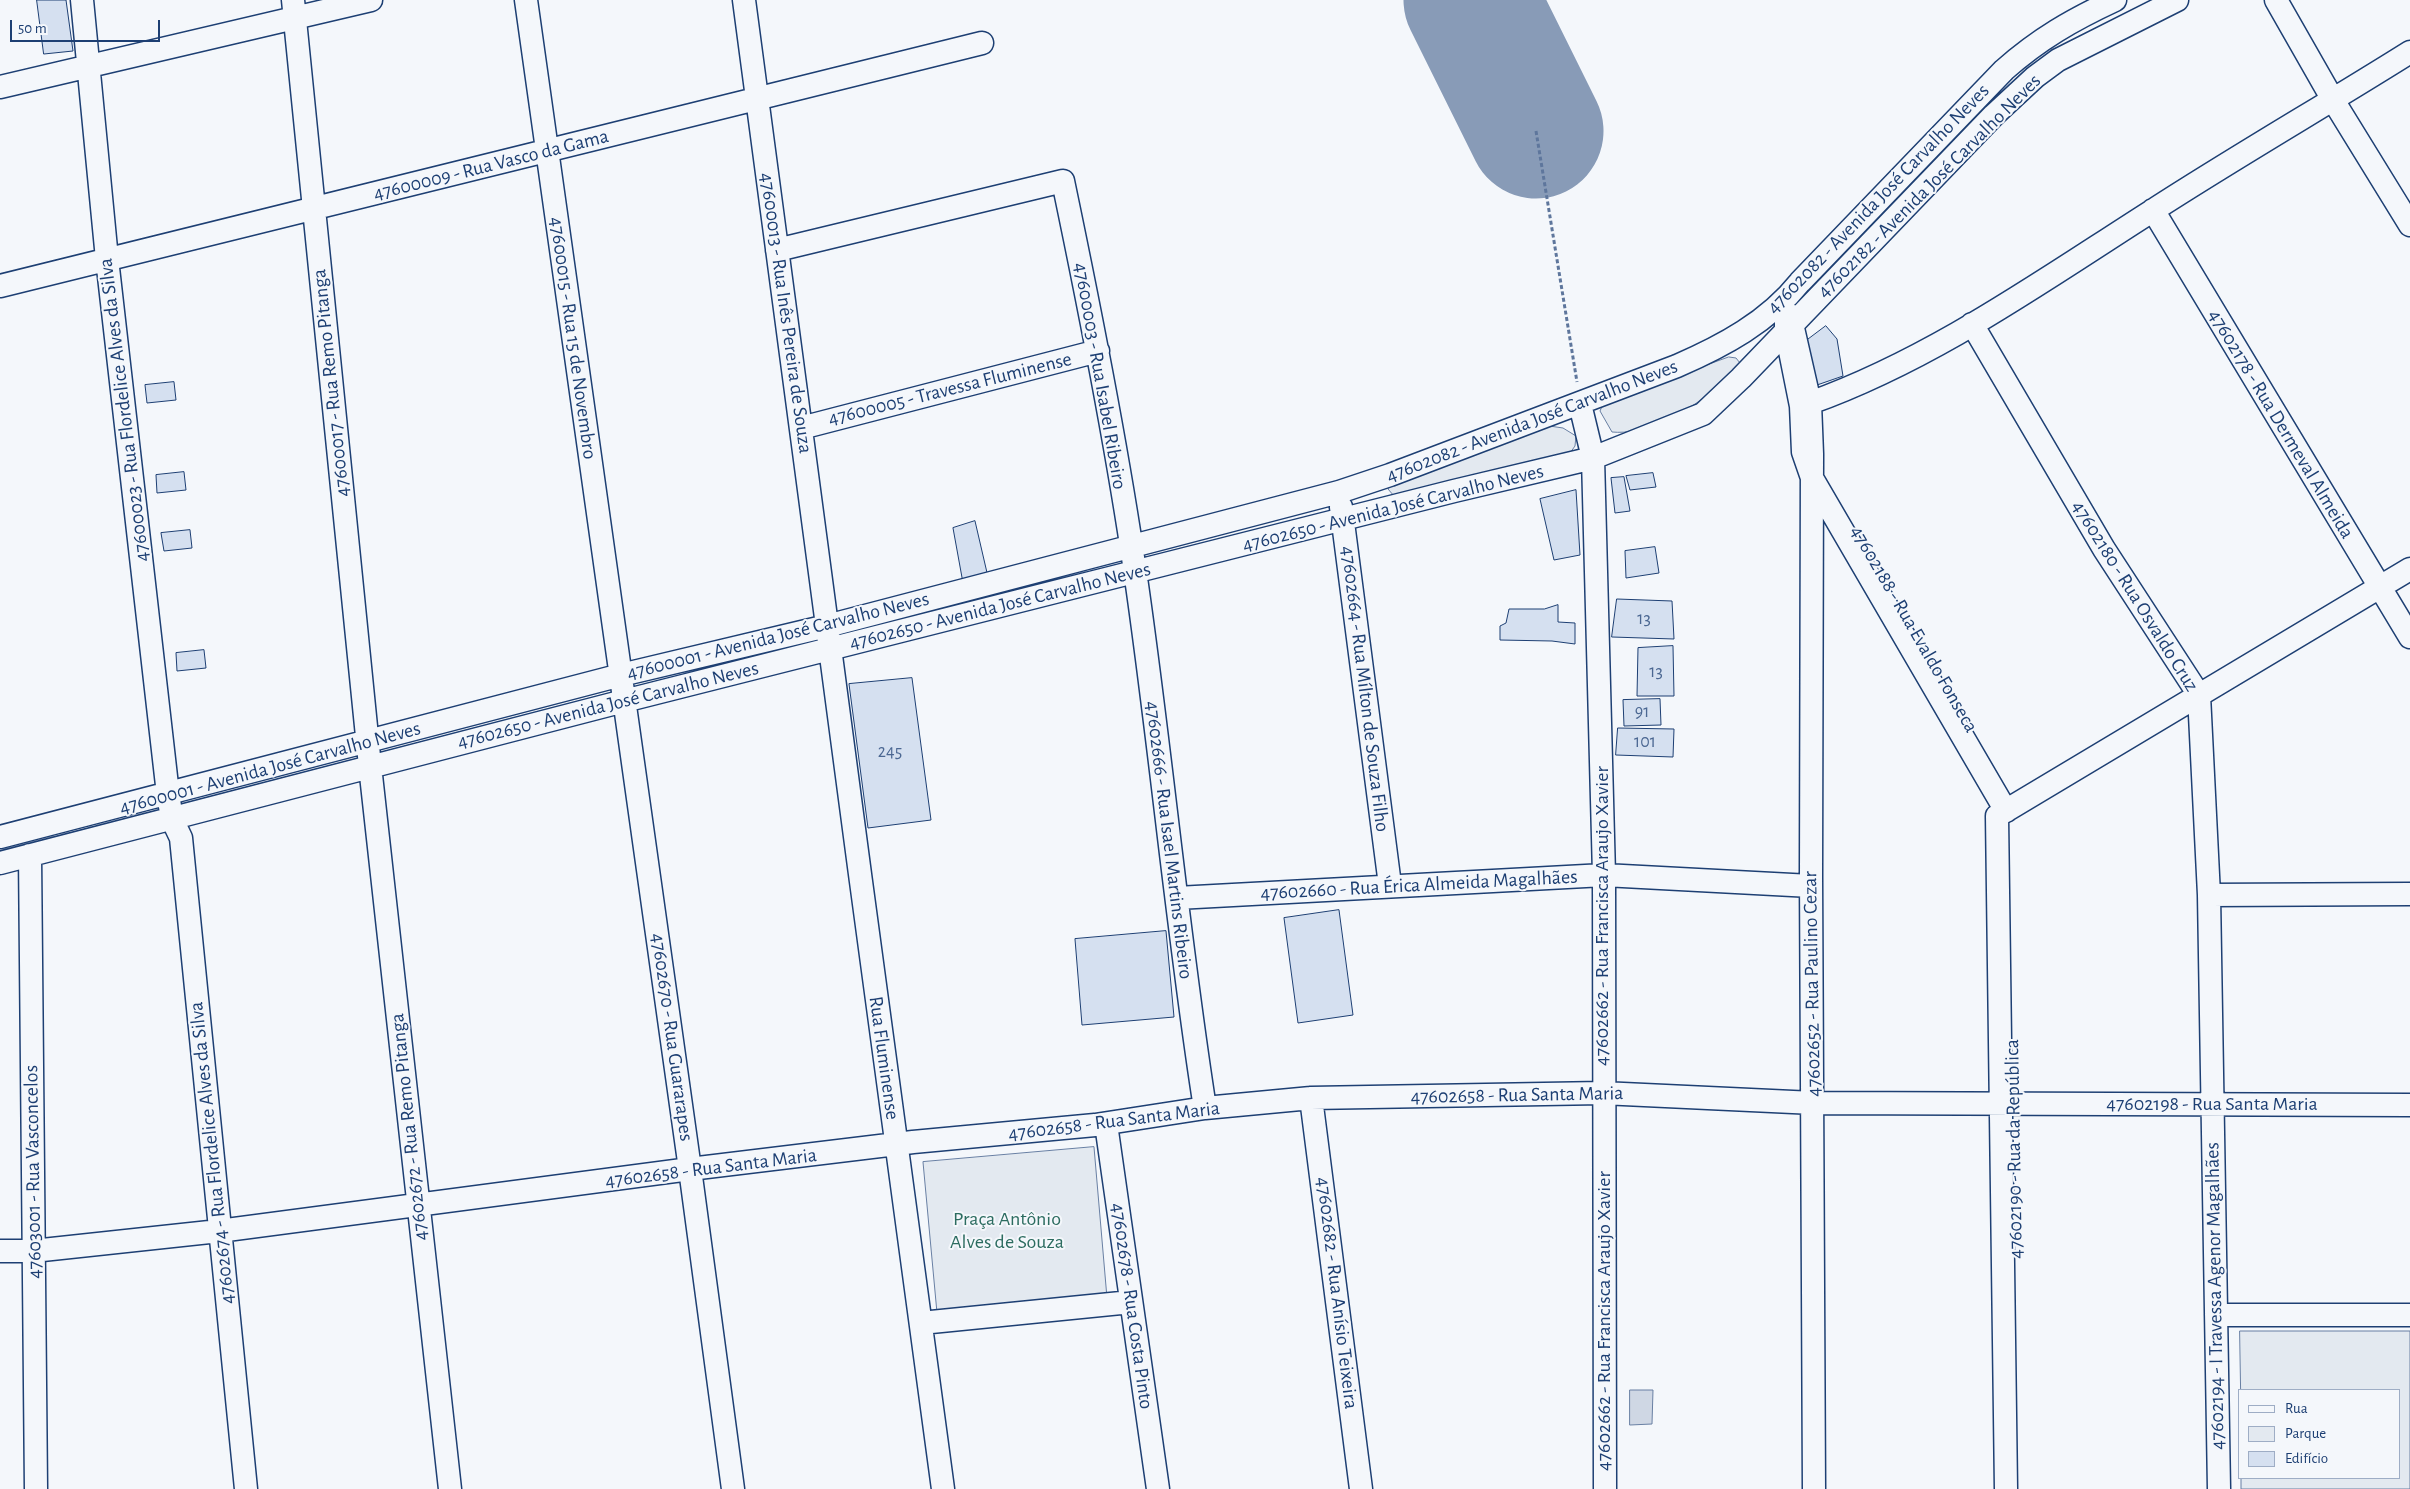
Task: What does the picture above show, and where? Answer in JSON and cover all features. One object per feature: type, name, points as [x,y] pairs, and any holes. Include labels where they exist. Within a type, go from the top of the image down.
[{"type":"street","name":"47600023 - Rua Flordelice Alves da Silva","points":[[82,0],[90,66],[107,259],[172,819]]},
{"type":"street","points":[[0,87],[90,66],[294,9],[371,0]]},
{"type":"street","name":"47600015 - Rua 15 de Novembro","points":[[526,0],[620,675]]},
{"type":"street","name":"47600013 - Rua Inês Pereira de Souza","points":[[744,0],[827,626]]},
{"type":"street","name":"47602082 - Avenida José Carvalho Neves","points":[[1294,504],[1339,492],[1580,404],[1721,347],[1787,299],[1800,282],[2004,70],[2031,46],[2082,16],[2114,0]]},
{"type":"street","name":"47602182 - Avenida José Carvalho Neves","points":[[1789,328],[1994,115],[2035,77],[2058,60],[2177,0]]},
{"type":"street","points":[[2276,0],[2333,100],[2410,225]]},
{"type":"street","name":"47600017 - Rua Remo Pitanga","points":[[294,9],[370,766]]},
{"type":"street","points":[[2082,16],[2096,40]]},
{"type":"street","name":"47600009 - Rua Vasco da Gama","points":[[0,286],[982,43]]},
{"type":"street","points":[[1810,404],[1887,372],[1972,324],[2036,286],[2224,165],[2410,52]]},
{"type":"street","name":"47600003 - Rua Isabel Ribeiro","points":[[777,250],[1063,181],[1098,351],[1135,571]]},
{"type":"street","name":"47602178 - Rua Dermeval Almeida","points":[[2152,210],[2410,637]]},
{"type":"street","name":"47602652 - Rua Paulino Cezar","points":[[1787,299],[1789,328],[1801,406],[1803,452],[1812,478]]},
{"type":"street","name":"47602180 - Rua Osvaldo Cruz","points":[[1972,324],[2104,550],[2199,695],[2209,895],[2211,1104]]},
{"type":"street","name":"47602652 - Rua Paulino Cezar","points":[[1789,328],[1810,404],[1812,454],[1811,886],[1814,1103],[1814,1489]]},
{"type":"street","name":"47602650 - Avenida José Carvalho Neves","points":[[0,863],[370,766],[1135,571],[1593,458],[1703,414],[1789,328]]},
{"type":"street","name":"47600005 - Travessa Fluminense","points":[[801,428],[1098,351]]},
{"type":"street","name":"47602662 - Rua Francisca Araujo Xavier","points":[[1580,404],[1593,458],[1604,875],[1602,1093],[1605,1489]]},
{"type":"street","name":"47602188 - Rua Evaldo Fonseca","points":[[1812,454],[2007,810]]},
{"type":"street","points":[[1812,478],[2007,810],[2410,569]]},
{"type":"street","name":"47602664 - Rua Mílton de Souza Filho","points":[[1339,492],[1390,885]]},
{"type":"street","name":"47600001 - Avenida José Carvalho Neves","points":[[0,837],[367,743],[620,675],[827,626],[1026,572],[1131,547],[1294,504]]},
{"type":"street","name":"47602666 - Rua Isael Martins Ribeiro","points":[[1135,571],[1190,1014],[1205,1108]]},
{"type":"street","points":[[1026,572],[1032,598]]},
{"type":"street","name":"Rua Fluminense","points":[[827,626],[832,649],[871,962],[944,1489]]},
{"type":"street","name":"47602670 - Rua Guararapes","points":[[620,675],[690,1169],[732,1489]]},
{"type":"street","name":"47602672 - Rua Remo Pitanga","points":[[370,766],[450,1489]]},
{"type":"street","name":"47602190 - Rua da República","points":[[2007,810],[2007,1102],[2018,1489]]},
{"type":"street","points":[[80,817],[84,842]]},
{"type":"street","name":"47602674 - Rua Flordelice Alves da Silva","points":[[172,819],[180,838],[213,1232],[246,1489]]},
{"type":"street","name":"47603001 - Rua Vasconcelos","points":[[30,855],[36,1489]]},
{"type":"street","name":"47602660 - Rua Érica Almeida Magalhães","points":[[1177,898],[1390,885],[1604,875],[1811,886]]},
{"type":"street","points":[[2209,895],[2410,894]]},
{"type":"street","name":"47602658 - Rua Santa Maria","points":[[0,1251],[33,1252],[213,1232],[690,1169],[896,1145],[1106,1124],[1205,1108],[1311,1098],[1602,1093],[1814,1103],[2007,1102]]},
{"type":"street","name":"47602682 - Rua Anísio Teixeira","points":[[1311,1098],[1361,1489]]},
{"type":"street","points":[[2006,1489],[2007,1102]]},
{"type":"street","name":"47602198 - Rua Santa Maria","points":[[2007,1102],[2410,1105]]},
{"type":"street","name":"47602194 - I Travessa Agenor Magalhães","points":[[2211,1104],[2219,1489]]},
{"type":"street","name":"47602678 - Rua Costa Pinto","points":[[1106,1124],[1158,1489]]},
{"type":"street","points":[[213,1232],[233,1489]]},
{"type":"street","points":[[921,1323],[1131,1302]]},
{"type":"street","points":[[2216,1315],[2410,1314]]},
{"type":"path","points":[[1536,131],[1580,404]]},
{"type":"green space","points":[[1729,357],[1736,358],[1740,363],[1716,387],[1691,406],[1658,424],[1635,431],[1612,432],[1600,411],[1603,404],[1616,398]]},
{"type":"green space","points":[[1543,425],[1563,428],[1576,436],[1575,446],[1570,453],[1394,496],[1388,489],[1391,481]]},
{"type":"green space","name":"Praça Antônio Alves de Souza","points":[[1094,1147],[1107,1298],[937,1313],[923,1162]]},
{"type":"green space","points":[[2240,1331],[2410,1331],[2410,1489],[2241,1489],[2241,1479],[2400,1479],[2400,1389],[2241,1389]]},
{"type":"shaded area","points":[[1630,1390],[1653,1390],[1652,1424],[1630,1425]]},
{"type":"building","points":[[37,0],[66,0],[73,51],[44,54]]},
{"type":"building","points":[[1826,326],[1837,339],[1843,376],[1817,385],[1806,341]]},
{"type":"building","points":[[174,382],[176,400],[147,403],[145,385]]},
{"type":"building","points":[[184,472],[186,490],[157,493],[156,475]]},
{"type":"building","points":[[1653,473],[1656,487],[1630,490],[1626,476]]},
{"type":"building","points":[[1624,477],[1630,511],[1615,513],[1611,478]]},
{"type":"building","points":[[1576,490],[1580,555],[1554,560],[1540,499]]},
{"type":"building","points":[[975,521],[988,577],[963,583],[953,528]]},
{"type":"building","points":[[190,530],[192,548],[164,551],[161,533]]},
{"type":"building","points":[[1655,547],[1659,573],[1626,578],[1625,551]]},
{"type":"building","points":[[1617,599],[1672,601],[1674,639],[1612,637]]},
{"type":"building","points":[[1558,605],[1558,622],[1575,623],[1575,644],[1552,641],[1500,640],[1500,626],[1506,623],[1509,609],[1544,609]]},
{"type":"building","points":[[1673,646],[1674,696],[1637,696],[1638,648]]},
{"type":"building","points":[[204,650],[206,668],[177,671],[176,653]]},
{"type":"building","points":[[912,678],[931,820],[868,828],[849,684]]},
{"type":"building","points":[[1660,699],[1661,725],[1624,726],[1623,700]]},
{"type":"building","points":[[1618,728],[1674,729],[1673,757],[1616,755]]},
{"type":"building","points":[[1339,910],[1353,1015],[1298,1023],[1284,918]]},
{"type":"building","points":[[1166,931],[1174,1017],[1082,1025],[1075,939]]},
{"type":"runway","points":[[1471,0],[1536,131]]}]
